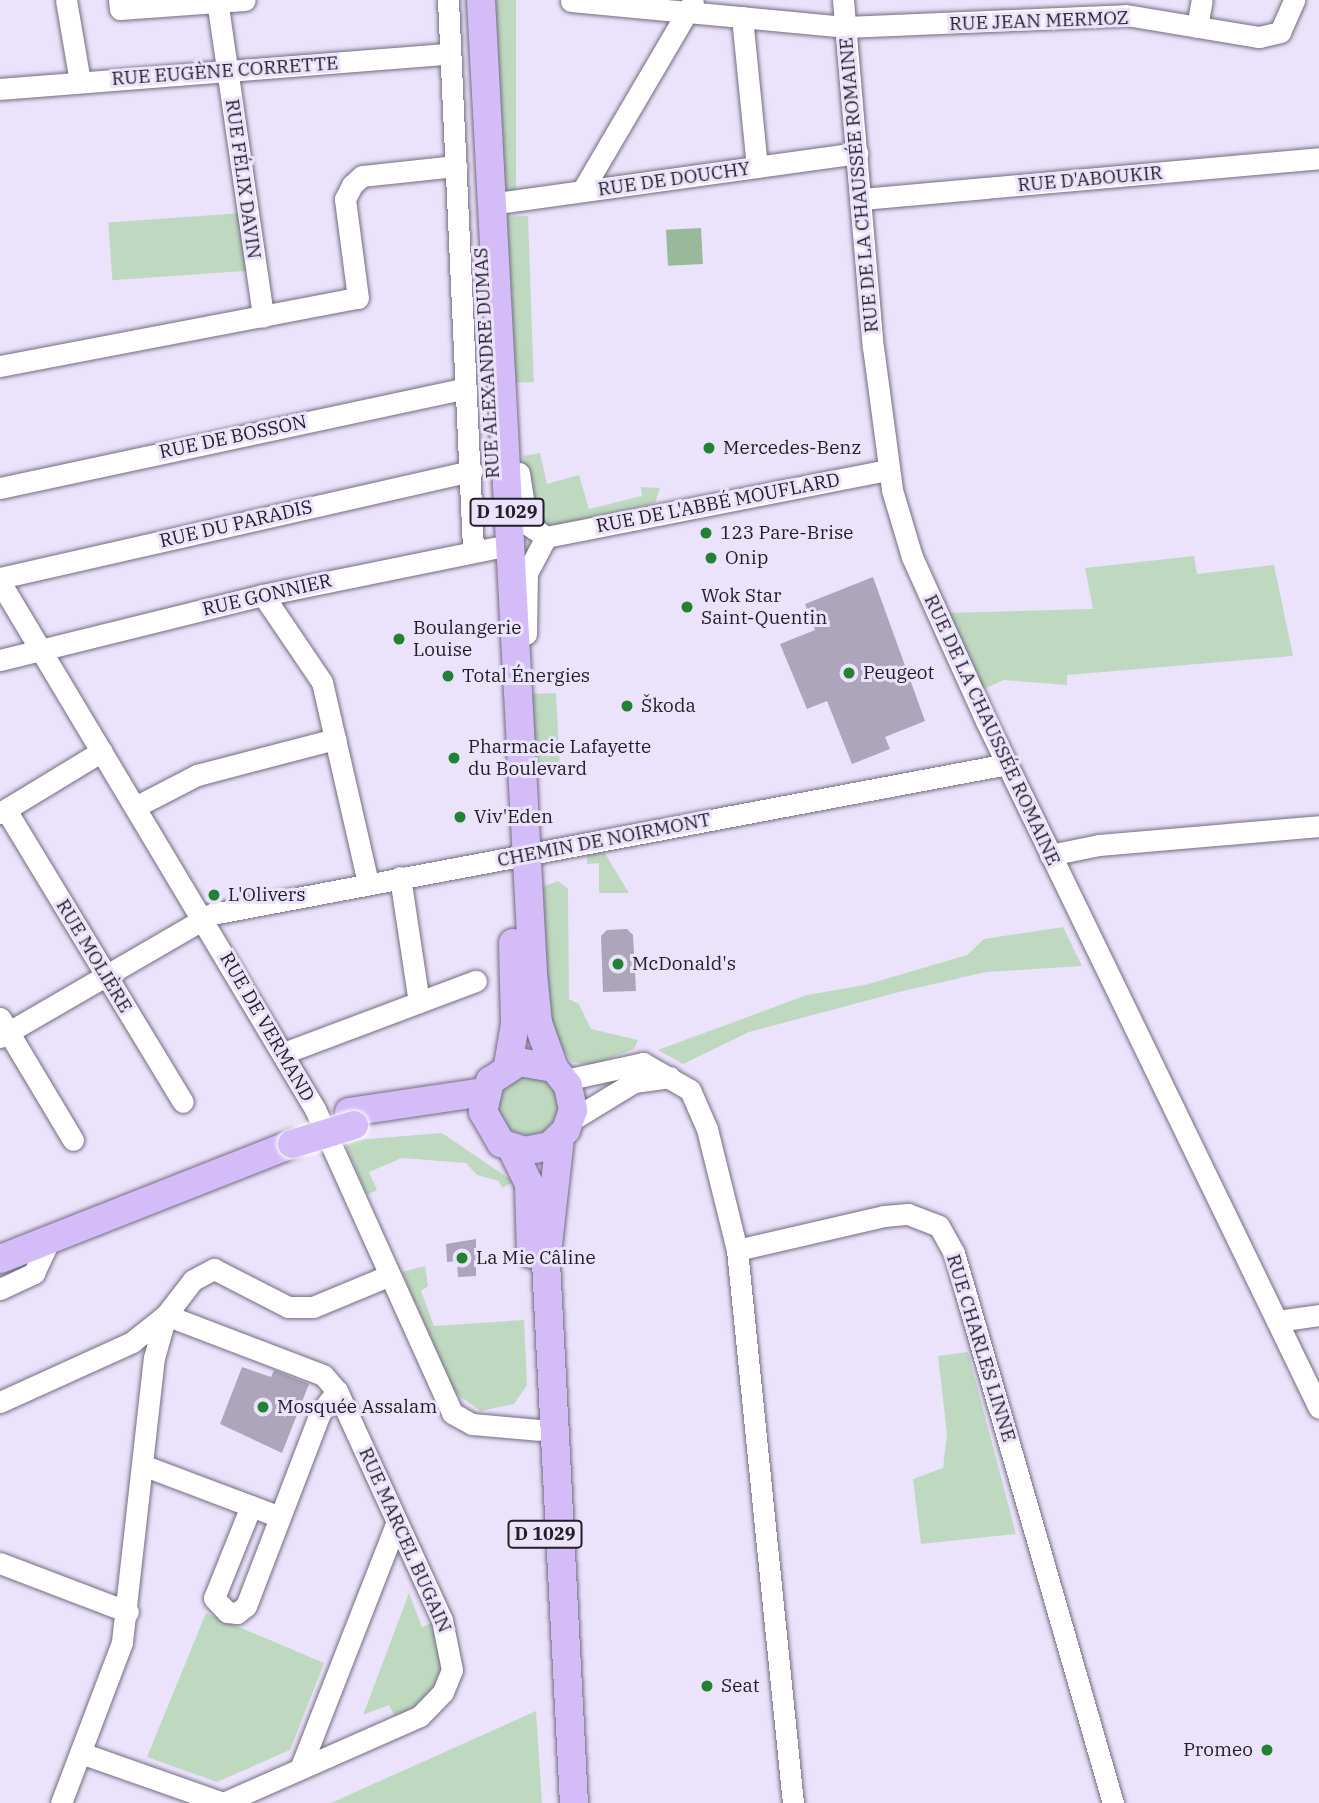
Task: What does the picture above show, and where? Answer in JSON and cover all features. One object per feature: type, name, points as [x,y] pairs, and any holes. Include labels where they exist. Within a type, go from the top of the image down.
[{"type":"main road","points":[[470,0],[485,204]]},
{"type":"main road","name":"D 1029","points":[[481,0],[485,204],[504,452],[514,663],[516,856],[538,1023],[559,1074]]},
{"type":"main road","name":"RUE ALEXANDRE DUMAS","points":[[485,204],[484,548],[516,856],[515,1024],[508,1065]]},
{"type":"main road","points":[[0,1246],[289,1138],[351,1118],[485,1092],[508,1065],[530,1061],[559,1074],[572,1098],[546,1262],[547,1430]]},
{"type":"main road","points":[[485,1092],[485,1122]]},
{"type":"main road","points":[[351,1118],[456,1116],[485,1122],[512,1149],[529,1184],[547,1430]]},
{"type":"main road","points":[[512,1149],[538,1150],[565,1130]]},
{"type":"main road","points":[[0,1259],[289,1138]]},
{"type":"main road","name":"D 1029","points":[[547,1430],[564,1619],[574,1803]]},
{"type":"main road","name":"D 1029","points":[[547,1430],[559,1803]]},
{"type":"street","points":[[66,0],[80,82]]},
{"type":"street","points":[[119,0],[120,9],[245,0]]},
{"type":"street","name":"RUE ALEXANDRE DUMAS","points":[[448,0],[466,388],[472,471],[484,548]]},
{"type":"street","name":"RUE DE LA CHAUSSÉE ROMAINE","points":[[843,0],[889,470],[912,556],[1050,855],[1319,1408]]},
{"type":"street","points":[[1197,27],[1202,0]]},
{"type":"street","name":"RUE JEAN MERMOZ","points":[[571,1],[691,6],[742,17],[845,27],[1126,8],[1197,27],[1271,37],[1280,32],[1294,0]]},
{"type":"street","name":"RUE FÉLIX DAVIN","points":[[217,1],[263,317]]},
{"type":"street","points":[[582,191],[691,6]]},
{"type":"street","points":[[742,17],[757,167]]},
{"type":"street","name":"RUE EUGÈNE CORRETTE","points":[[0,89],[449,54]]},
{"type":"street","name":"RUE DE DOUCHY","points":[[485,204],[857,153]]},
{"type":"street","name":"RUE D'ABOUKIR","points":[[862,199],[1319,158]]},
{"type":"street","points":[[0,366],[358,298],[345,199],[362,176],[456,166]]},
{"type":"street","name":"RUE DE BOSSON","points":[[0,488],[466,388]]},
{"type":"street","points":[[504,452],[517,463],[527,524],[546,537],[527,573],[525,641],[514,663]]},
{"type":"street","name":"RUE DE L'ABBÉ MOUFLARD","points":[[546,537],[889,470]]},
{"type":"street","name":"RUE DU PARADIS","points":[[0,580],[472,471]]},
{"type":"street","name":"RUE GONNIER","points":[[0,660],[263,595],[484,548]]},
{"type":"street","name":"RUE DE VERMAND","points":[[0,580],[284,1054],[452,1413],[472,1424],[547,1430]]},
{"type":"street","points":[[263,595],[322,682],[368,883]]},
{"type":"street","points":[[135,807],[197,775],[335,739]]},
{"type":"street","points":[[3,812],[102,751]]},
{"type":"street","name":"CHEMIN DE NOIRMONT","points":[[3,1029],[106,976],[204,919],[368,883],[1007,764]]},
{"type":"street","name":"RUE MOLIÈRE","points":[[3,812],[183,1102]]},
{"type":"street","points":[[1050,855],[1099,845],[1319,826]]},
{"type":"street","points":[[400,877],[419,1002]]},
{"type":"street","points":[[284,1054],[476,981]]},
{"type":"street","points":[[3,1029],[74,1140]]},
{"type":"street","points":[[559,1074],[643,1063],[690,1090],[703,1117],[737,1250],[793,1803]]},
{"type":"street","points":[[565,1130],[634,1082],[670,1077]]},
{"type":"street","name":"RUE CHARLES LINNE","points":[[737,1250],[884,1216],[908,1214],[939,1226],[954,1253],[1112,1803]]},
{"type":"street","points":[[0,1289],[34,1273],[50,1238]]},
{"type":"street","points":[[0,1402],[132,1342],[166,1315],[192,1280],[214,1269],[288,1307],[313,1307],[388,1276]]},
{"type":"street","points":[[61,1803],[81,1753],[128,1612],[145,1466],[154,1357],[166,1315]]},
{"type":"street","name":"RUE MARCEL BUGAIN","points":[[81,1753],[223,1803],[420,1716],[448,1680],[450,1640],[337,1391],[323,1375],[166,1315]]},
{"type":"street","points":[[1277,1321],[1319,1315]]},
{"type":"street","points":[[251,1506],[214,1598],[227,1612],[246,1606],[320,1413],[337,1391]]},
{"type":"street","points":[[145,1466],[280,1517]]},
{"type":"street","points":[[300,1769],[397,1522]]},
{"type":"street","points":[[0,1563],[128,1612]]},
{"type":"shaded area","points":[[493,0],[516,0],[516,196],[493,196]]},
{"type":"shaded area","points":[[243,213],[247,271],[112,280],[108,222]]},
{"type":"shaded area","points":[[528,216],[534,382],[512,383],[506,217]]},
{"type":"shaded area","points":[[701,228],[703,264],[668,266],[666,230]]},
{"type":"shaded area","points":[[540,453],[547,484],[579,475],[589,509],[642,496],[641,487],[660,488],[655,503],[544,528],[534,522],[523,456]]},
{"type":"shaded area","points":[[1194,556],[1197,574],[1274,565],[1293,656],[1067,675],[1067,685],[1004,680],[981,690],[947,613],[1093,609],[1085,568]]},
{"type":"shaded area","points":[[556,693],[560,771],[530,761],[529,694]]},
{"type":"shaded area","points":[[604,852],[629,893],[599,893],[599,863],[587,864],[587,855]]},
{"type":"shaded area","points":[[558,881],[568,889],[569,999],[579,1004],[591,1029],[638,1040],[634,1049],[593,1065],[572,1062],[549,1031],[540,888]]},
{"type":"shaded area","points":[[1063,927],[1082,966],[986,972],[899,992],[749,1032],[683,1064],[658,1050],[807,995],[865,985],[967,955],[984,939]]},
{"type":"shaded area","points":[[529,1071],[547,1077],[555,1085],[561,1103],[555,1121],[547,1129],[529,1135],[511,1129],[503,1121],[497,1103],[503,1085],[511,1077]]},
{"type":"shaded area","points":[[442,1133],[514,1182],[502,1188],[499,1181],[477,1175],[466,1163],[402,1158],[369,1172],[377,1190],[367,1195],[344,1141]]},
{"type":"shaded area","points":[[425,1266],[428,1286],[421,1291],[434,1326],[524,1320],[527,1385],[514,1404],[481,1411],[455,1393],[402,1272]]},
{"type":"shaded area","points":[[968,1352],[1016,1534],[921,1544],[913,1479],[943,1468],[947,1434],[938,1356]]},
{"type":"shaded area","points":[[409,1593],[422,1627],[437,1621],[442,1675],[429,1697],[408,1714],[396,1718],[389,1705],[363,1715]]},
{"type":"shaded area","points":[[206,1613],[324,1663],[290,1750],[217,1782],[147,1757]]},
{"type":"shaded area","points":[[536,1711],[542,1803],[331,1803]]},
{"type":"building","name":"Peugeot","points":[[873,577],[925,721],[885,737],[890,749],[852,764],[827,701],[807,709],[780,644],[815,630],[805,604]]},
{"type":"building","name":"McDonald's","points":[[627,929],[633,935],[636,991],[603,992],[601,936],[607,930]]},
{"type":"building","name":"La Mie Câline","points":[[476,1239],[476,1276],[458,1277],[457,1261],[447,1262],[446,1244]]},
{"type":"building","name":"Mosquée Assalam","points":[[242,1367],[271,1377],[274,1370],[309,1384],[282,1453],[220,1424]]},
{"type":"place","name":"Mercedes-Benz","points":[[709,448]]},
{"type":"place","name":"123 Pare-Brise","points":[[706,533]]},
{"type":"place","name":"Onip","points":[[711,558]]},
{"type":"place","name":"Wok Star Saint-Quentin","points":[[687,607]]},
{"type":"place","name":"Boulangerie Louise","points":[[399,639]]},
{"type":"place","name":"Peugeot","points":[[849,673]]},
{"type":"place","name":"Total Énergies","points":[[448,676]]},
{"type":"place","name":"Škoda","points":[[627,706]]},
{"type":"place","name":"Pharmacie Lafayette du Boulevard","points":[[454,758]]},
{"type":"place","name":"Viv'Eden","points":[[460,817]]},
{"type":"place","name":"L'Olivers","points":[[214,895]]},
{"type":"place","name":"McDonald's","points":[[618,964]]},
{"type":"place","name":"La Mie Câline","points":[[462,1258]]},
{"type":"place","name":"Mosquée Assalam","points":[[263,1407]]},
{"type":"place","name":"Seat","points":[[707,1686]]},
{"type":"place","name":"Promeo","points":[[1267,1750]]}]
